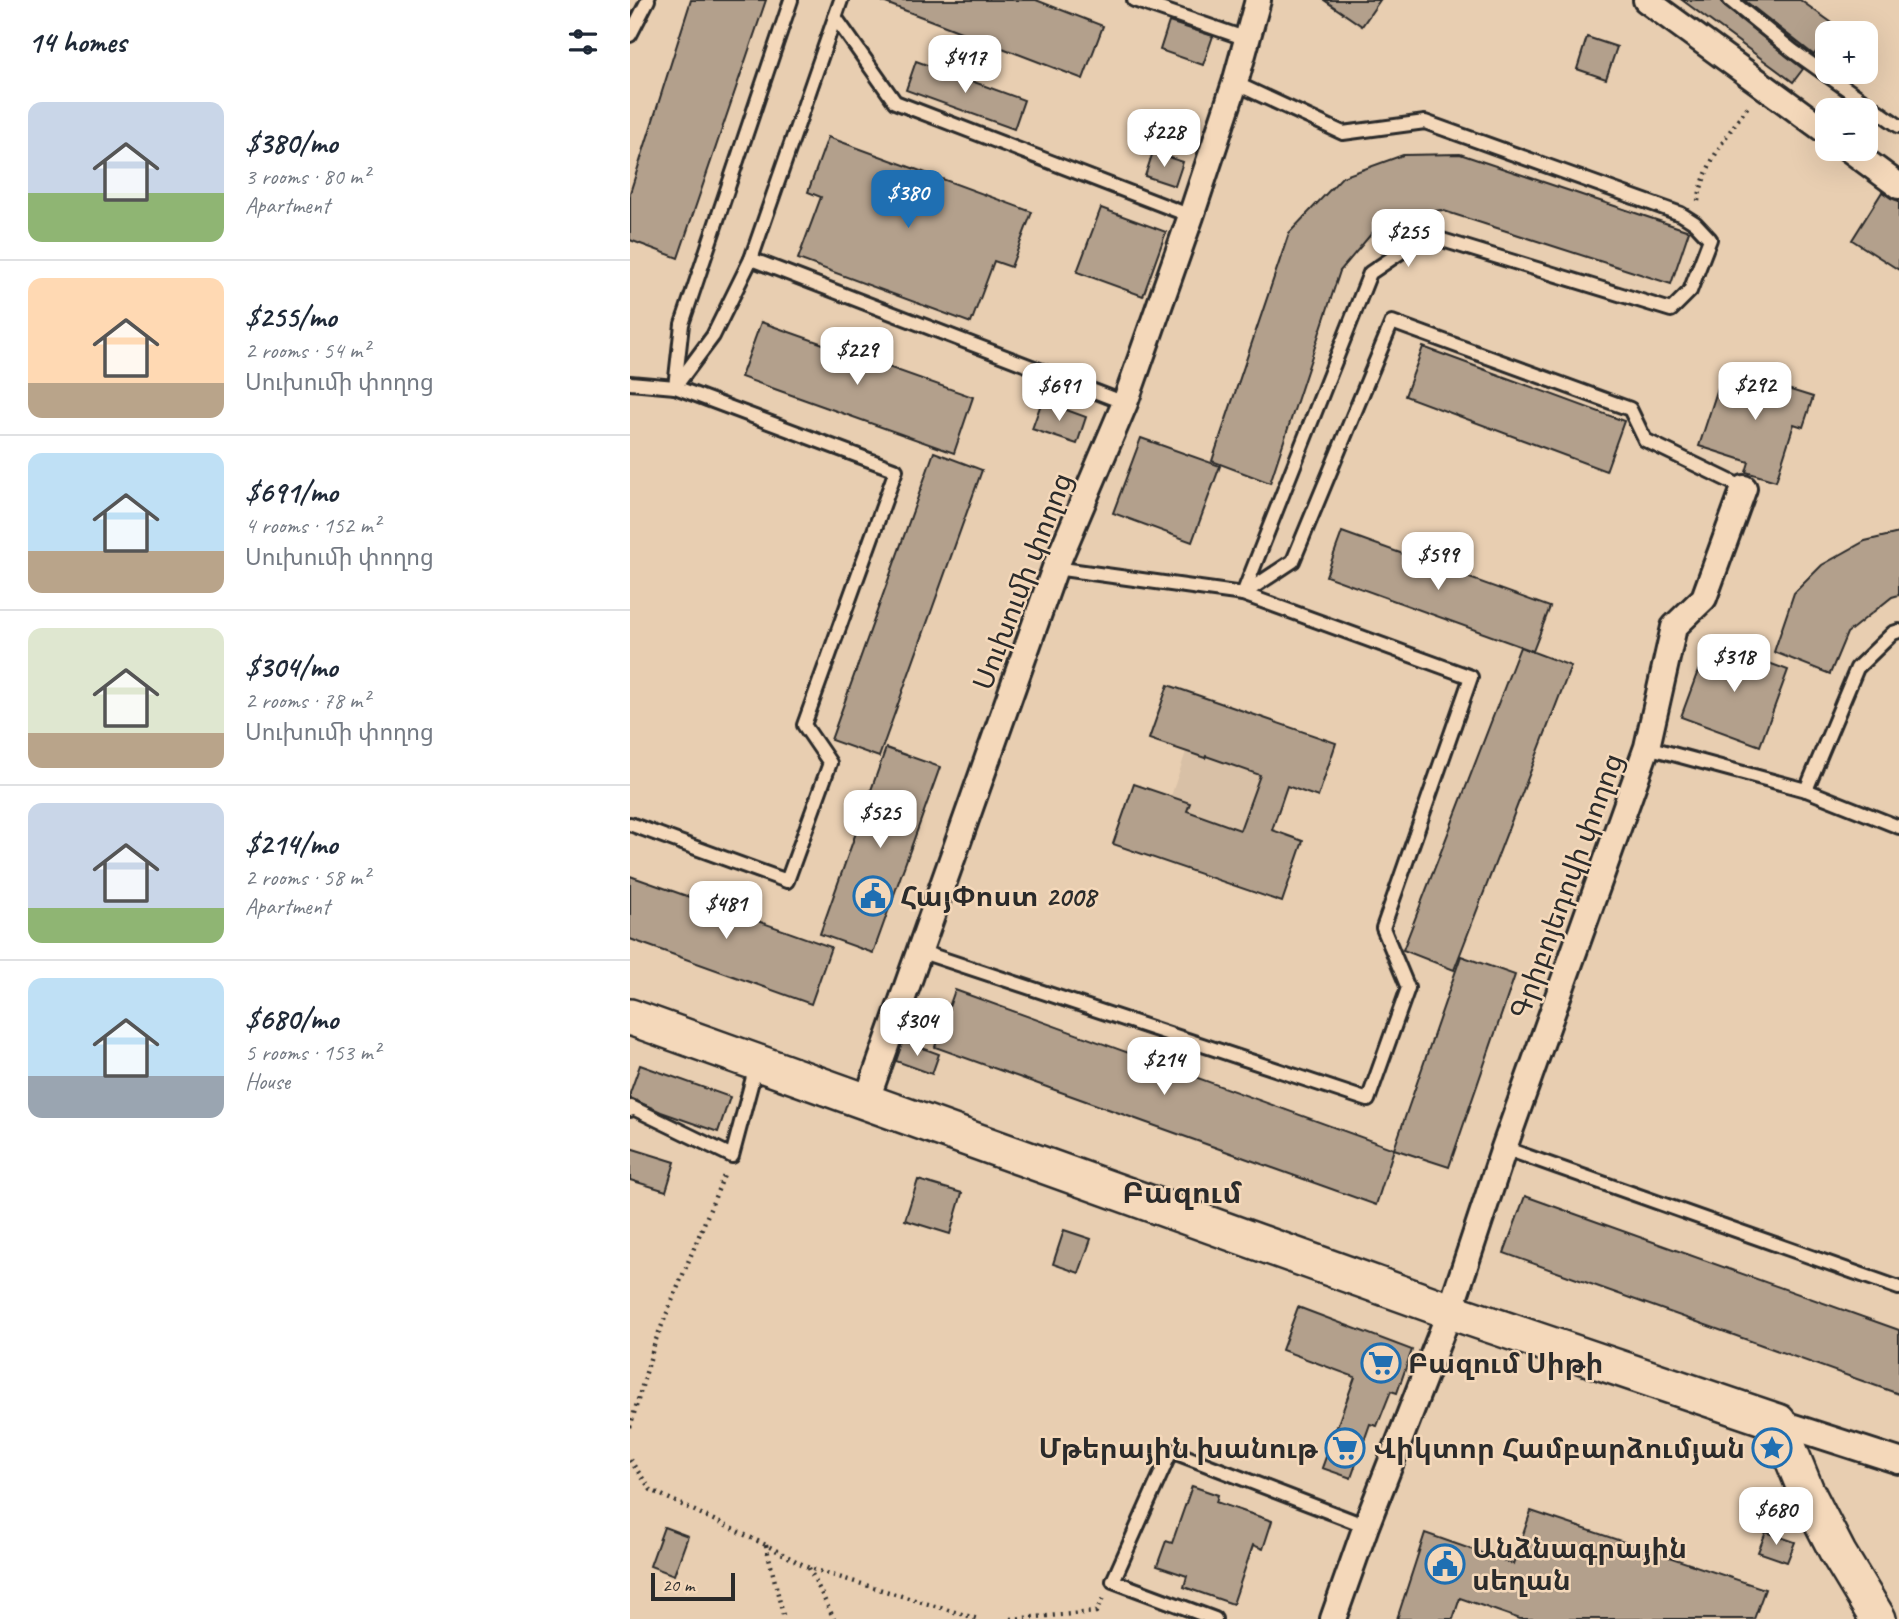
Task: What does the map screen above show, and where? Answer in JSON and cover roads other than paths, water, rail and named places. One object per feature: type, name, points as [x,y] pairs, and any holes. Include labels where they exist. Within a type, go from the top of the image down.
[{"type":"street","name":"Սուխումի փողոց","points":[[866,1102],[1055,568],[1125,403],[1235,83],[1258,0]]},
{"type":"street","points":[[1646,0],[1815,123]]},
{"type":"street","points":[[1865,161],[1899,186]]},
{"type":"street","name":"Գրիբոյեդովի փողոց","points":[[1333,1619],[1366,1526],[1450,1311],[1504,1147],[1647,747],[1674,627],[1704,598],[1744,488]]},
{"type":"street","points":[[630,1017],[1450,1311],[1899,1461]]},
{"type":"street","points":[[1778,1422],[1806,1491],[1838,1553],[1878,1619]]},
{"type":"lane","points":[[630,35],[648,0]]},
{"type":"lane","points":[[675,387],[681,324],[791,0]]},
{"type":"lane","points":[[675,387],[713,336],[751,259],[841,0]]},
{"type":"lane","points":[[1134,0],[1247,39]]},
{"type":"lane","points":[[1730,0],[1793,51],[1899,126]]},
{"type":"lane","points":[[835,18],[895,102],[1191,216]]},
{"type":"lane","points":[[1235,83],[1343,133],[1425,122],[1681,214],[1695,223],[1710,239],[1690,291],[1671,310],[1426,235],[1370,272],[1243,594]]},
{"type":"lane","points":[[751,259],[1125,403]]},
{"type":"lane","points":[[1243,594],[1293,561],[1392,322],[1630,410],[1645,440],[1744,488]]},
{"type":"lane","points":[[630,383],[675,387],[896,470],[804,725],[830,763],[787,881],[630,824]]},
{"type":"lane","points":[[919,951],[1368,1100],[1408,988],[1383,928],[1471,677],[1243,594],[1055,568]]},
{"type":"lane","points":[[1806,790],[1857,668],[1893,633],[1899,631]]},
{"type":"lane","points":[[1647,747],[1806,790],[1899,827]]},
{"type":"lane","points":[[630,1110],[631,1107],[732,1156],[756,1062]]},
{"type":"lane","points":[[1504,1147],[1899,1288]]},
{"type":"lane","points":[[1215,1619],[1113,1581],[1171,1451],[1366,1526]]},
{"type":"place","name":"ՀայՓոստ 2008","points":[[873,896]]},
{"type":"place","name":"Բազում Սիթի","points":[[1381,1363]]},
{"type":"place","name":"Մթերային խանութ","points":[[1345,1448]]},
{"type":"place","name":"Վիկտոր Համբարձումյան","points":[[1772,1448]]},
{"type":"place","name":"Անձնագրային սեղան","points":[[1445,1564]]},
{"type":"district","name":"Բազում","points":[[1182,1193]]}]
